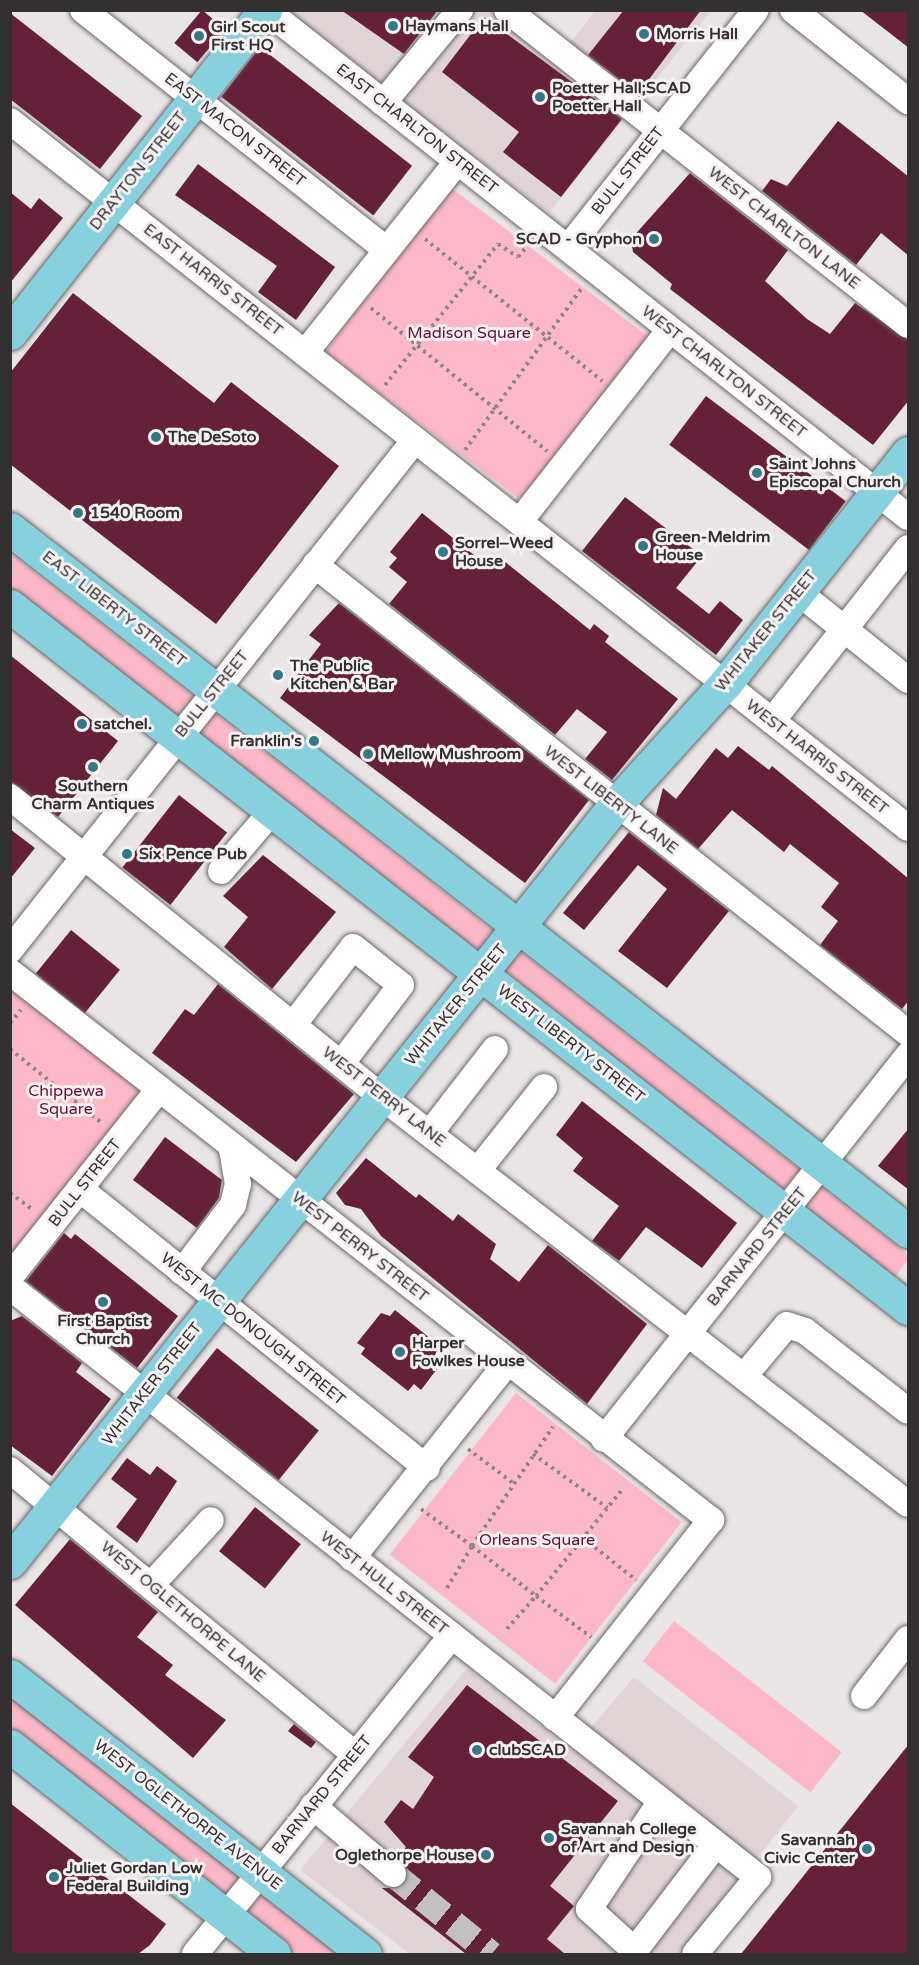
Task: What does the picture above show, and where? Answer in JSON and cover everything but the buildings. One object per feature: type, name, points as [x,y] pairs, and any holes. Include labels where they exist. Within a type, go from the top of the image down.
[{"type":"main road","name":"DRAYTON STREET","points":[[11,332],[266,10]]},
{"type":"main road","name":"WHITAKER STREET","points":[[10,1562],[616,804],[725,684],[909,453]]},
{"type":"main road","name":"EAST LIBERTY STREET","points":[[10,529],[217,689]]},
{"type":"main road","points":[[10,606],[177,735]]},
{"type":"main road","points":[[217,689],[909,1231]]},
{"type":"main road","name":"WEST LIBERTY STREET","points":[[177,735],[909,1308]]},
{"type":"main road","name":"WEST OGLETHORPE AVENUE","points":[[10,1676],[365,1954]]},
{"type":"main road","points":[[10,1746],[274,1954]]},
{"type":"street","name":"EAST MACON STREET","points":[[83,10],[387,250]]},
{"type":"street","name":"EAST CHARLTON STREET","points":[[266,10],[568,248]]},
{"type":"street","points":[[383,103],[460,10]]},
{"type":"street","name":"WEST CHARLTON LANE","points":[[507,10],[909,325]]},
{"type":"street","name":"BULL STREET","points":[[568,248],[756,10]]},
{"type":"street","points":[[793,10],[909,101]]},
{"type":"street","name":"EAST HARRIS STREET","points":[[10,121],[415,440]]},
{"type":"street","points":[[305,353],[457,162]]},
{"type":"street","name":"WEST CHARLTON STREET","points":[[568,248],[909,518]]},
{"type":"street","points":[[520,521],[670,330]]},
{"type":"street","name":"BULL STREET","points":[[10,950],[177,735],[217,689],[415,440]]},
{"type":"street","name":"WEST HARRIS STREET","points":[[415,440],[909,828]]},
{"type":"street","points":[[772,721],[843,628],[909,548]]},
{"type":"street","name":"WEST LIBERTY LANE","points":[[315,565],[909,1033]]},
{"type":"street","points":[[798,592],[909,680]]},
{"type":"street","name":"WEST PERRY LANE","points":[[10,797],[340,1064],[909,1504]]},
{"type":"street","points":[[221,871],[273,810]]},
{"type":"street","points":[[293,1025],[353,947],[401,985],[340,1064]]},
{"type":"street","name":"WEST PERRY STREET","points":[[10,972],[604,1439],[711,1520],[609,1649]]},
{"type":"street","points":[[430,1133],[495,1049]]},
{"type":"street","name":"BARNARD STREET","points":[[604,1439],[909,1055]]},
{"type":"street","points":[[478,1170],[544,1087]]},
{"type":"street","name":"BULL STREET","points":[[10,1277],[159,1089]]},
{"type":"street","points":[[182,1272],[233,1205],[238,1184],[231,1146]]},
{"type":"street","name":"WEST MC DONOUGH STREET","points":[[80,1189],[427,1468]]},
{"type":"street","name":"WEST HULL STREET","points":[[10,1287],[143,1395],[758,1877],[695,1954]]},
{"type":"street","points":[[745,1375],[787,1325],[805,1331],[909,1411]]},
{"type":"street","points":[[352,1558],[427,1468],[507,1363]]},
{"type":"street","name":"WEST OGLETHORPE LANE","points":[[10,1470],[57,1506],[354,1754]]},
{"type":"street","points":[[151,1585],[211,1520]]},
{"type":"street","name":"BARNARD STREET","points":[[195,1954],[354,1754],[452,1636]]},
{"type":"street","points":[[864,1696],[909,1639]]},
{"type":"street","points":[[555,1718],[609,1649]]},
{"type":"street","points":[[661,1801],[589,1909],[633,1952],[716,1844]]},
{"type":"street","points":[[313,1806],[393,1874]]},
{"type":"path","points":[[415,232],[609,387]]},
{"type":"path","points":[[377,395],[498,244],[518,257],[528,244]]},
{"type":"path","points":[[459,458],[582,288]]},
{"type":"path","points":[[368,306],[554,457]]},
{"type":"path","points":[[10,1049],[120,1138]]},
{"type":"path","points":[[10,1192],[43,1218]]},
{"type":"path","points":[[447,1588],[513,1483],[554,1425]]},
{"type":"path","points":[[467,1449],[513,1483]]},
{"type":"path","points":[[533,1454],[608,1508]]},
{"type":"path","points":[[507,1629],[621,1491]]},
{"type":"path","points":[[422,1509],[609,1649]]},
{"type":"path","points":[[583,1538],[637,1580]]},
{"type":"shaded area","points":[[283,11],[497,11],[559,57],[595,11],[711,11],[549,213]]},
{"type":"shaded area","name":"Savannah College of Art and Design","points":[[467,1668],[572,1750],[634,1677],[798,1806],[682,1954],[410,1954],[300,1870]]},
{"type":"green space","name":"Madison Square","points":[[450,187],[649,337],[524,502],[325,352]]},
{"type":"green space","points":[[10,553],[908,1255],[908,1260],[892,1281],[10,592]]},
{"type":"green space","name":"Chippewa Square","points":[[11,984],[144,1091],[11,1258]]},
{"type":"green space","name":"Orleans Square","points":[[516,1393],[681,1522],[555,1684],[390,1555]]},
{"type":"green space","points":[[674,1621],[842,1752],[810,1792],[643,1661]]},
{"type":"green space","points":[[10,1673],[364,1954],[287,1954],[11,1741]]},
{"type":"tunnel","points":[[393,1874],[491,1954]]},
{"type":"place","name":"Haymans Hall","points":[[393,26]]},
{"type":"place","name":"Morris Hall","points":[[644,34]]},
{"type":"place","name":"Girl Scout First HQ","points":[[199,36]]},
{"type":"place","name":"Poetter Hall;SCAD Poetter Hall","points":[[540,97]]},
{"type":"place","name":"SCAD - Gryphon","points":[[654,239]]},
{"type":"place","name":"The DeSoto","points":[[156,437]]},
{"type":"place","name":"Saint Johns Episcopal Church","points":[[757,473]]},
{"type":"place","name":"1540 Room","points":[[78,513]]},
{"type":"place","name":"Green-Meldrim House","points":[[643,546]]},
{"type":"place","name":"Sorrel–Weed House","points":[[443,552]]},
{"type":"place","name":"The Public Kitchen & Bar","points":[[278,675]]},
{"type":"place","name":"satchel.","points":[[82,724]]},
{"type":"place","name":"Franklin's","points":[[314,741]]},
{"type":"place","name":"Mellow Mushroom","points":[[368,754]]},
{"type":"place","name":"Southern Charm Antiques","points":[[93,767]]},
{"type":"place","name":"Six Pence Pub","points":[[127,854]]},
{"type":"place","name":"First Baptist Church","points":[[103,1302]]},
{"type":"place","name":"Harper Fowlkes House","points":[[400,1352]]},
{"type":"place","name":"clubSCAD","points":[[477,1750]]},
{"type":"place","name":"Savannah College of Art and Design","points":[[549,1838]]},
{"type":"place","name":"Savannah Civic Center","points":[[867,1849]]},
{"type":"place","name":"Oglethorpe House","points":[[486,1855]]},
{"type":"place","name":"Juliet Gordan Low Federal Building","points":[[54,1877]]}]
